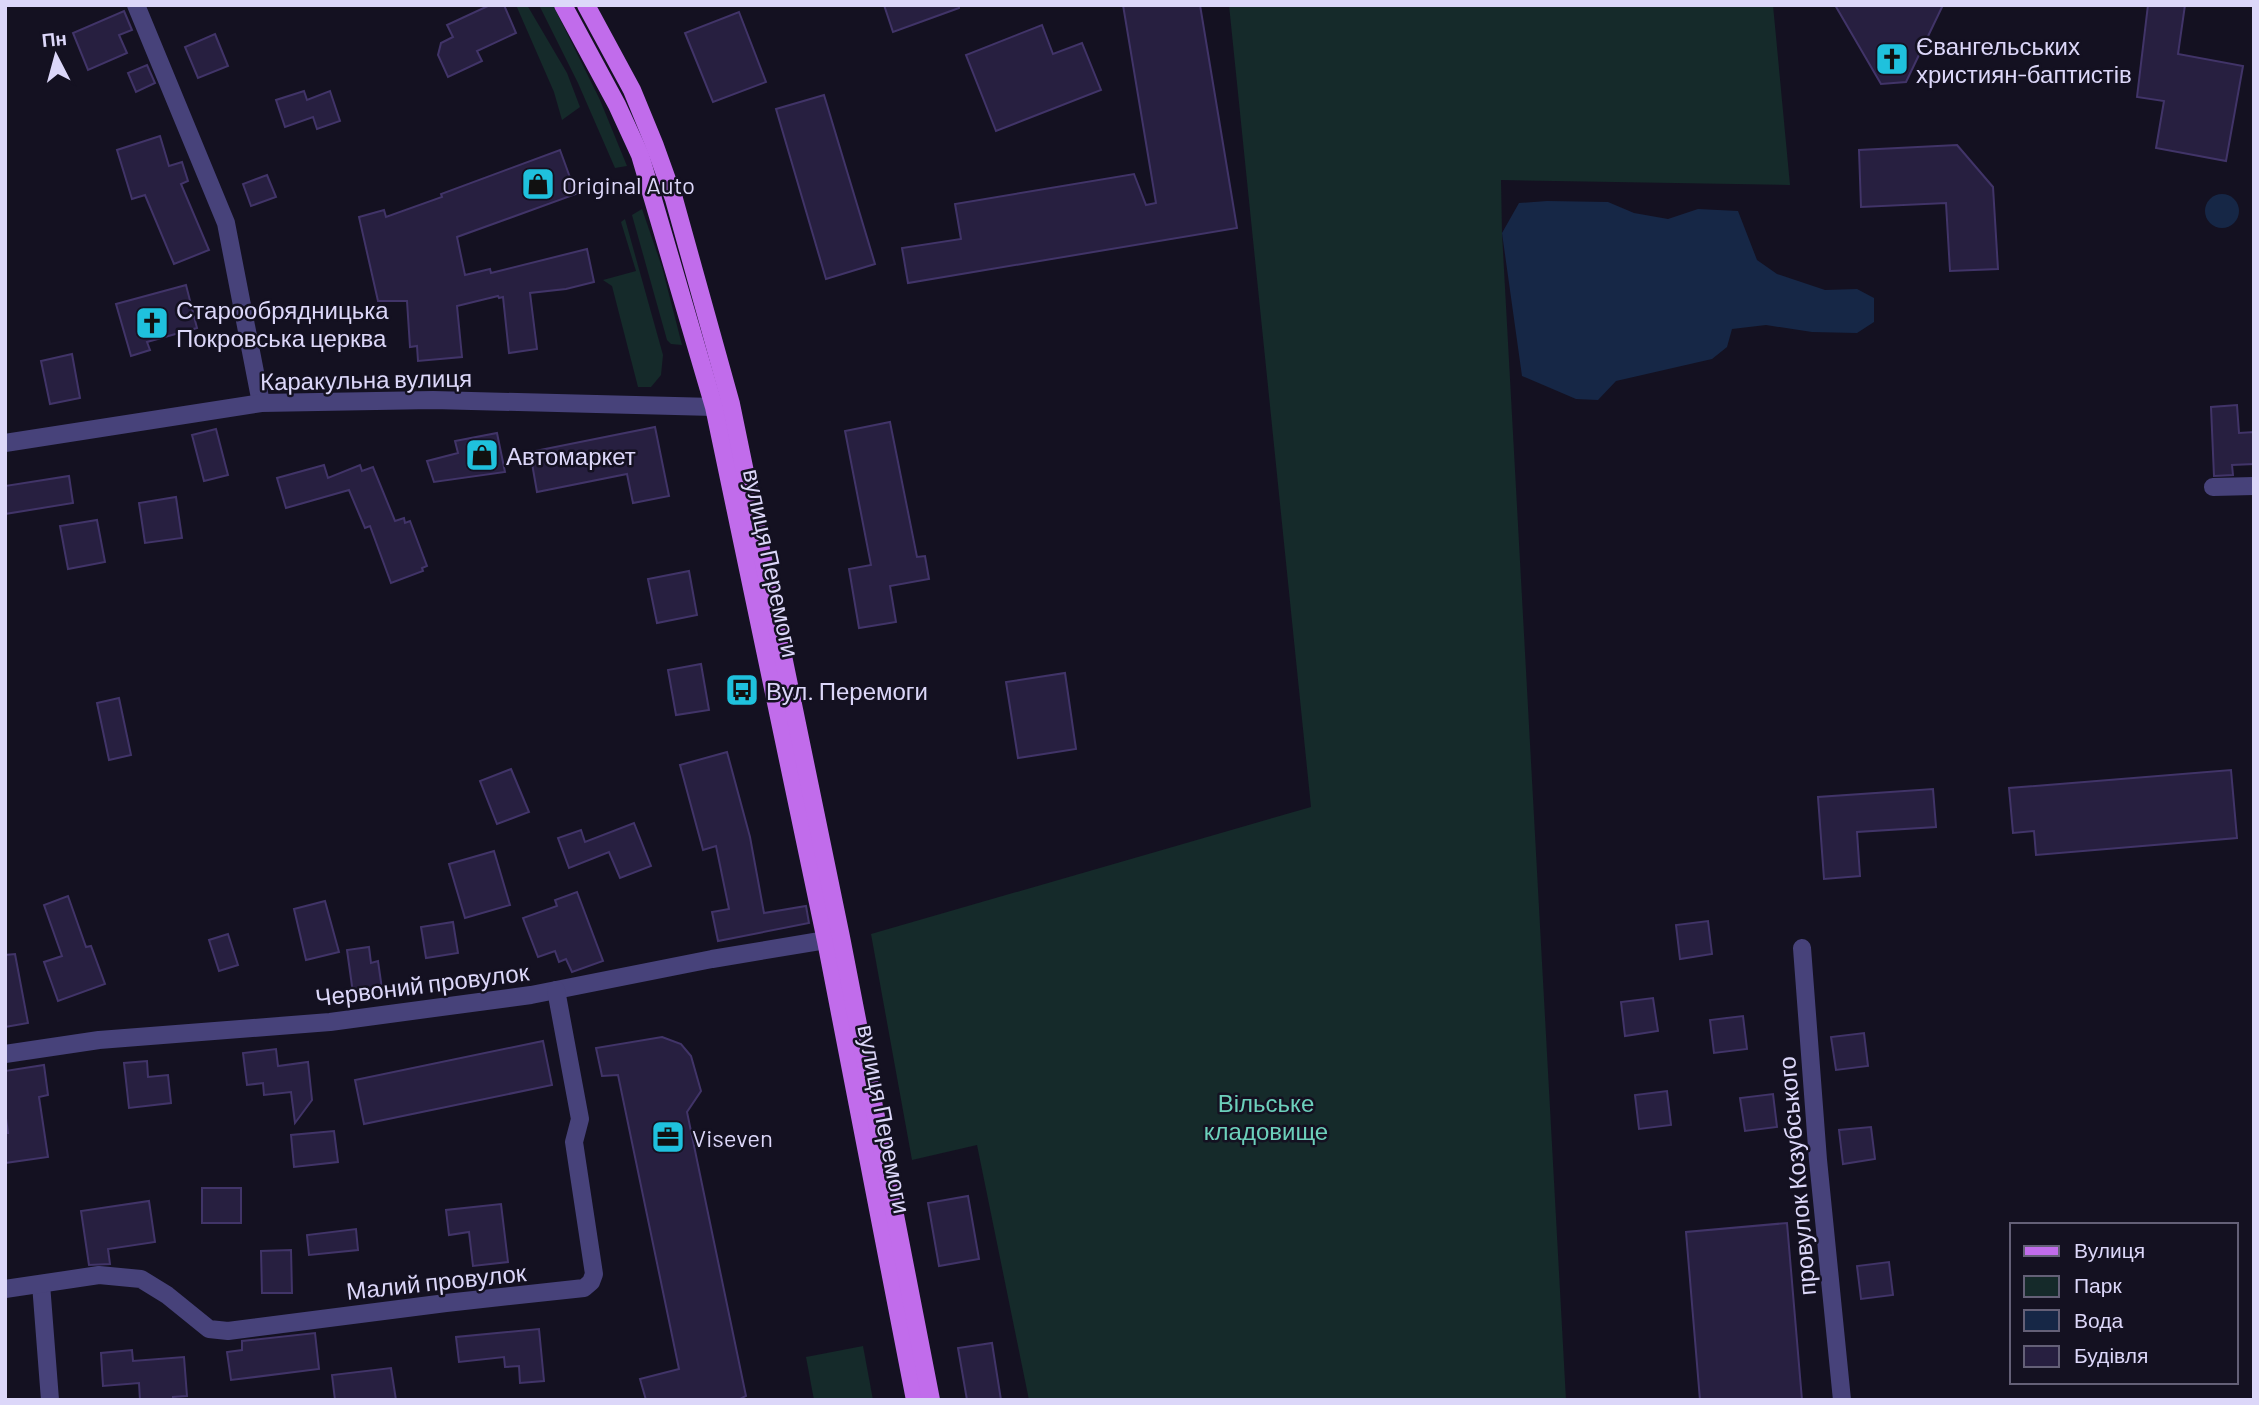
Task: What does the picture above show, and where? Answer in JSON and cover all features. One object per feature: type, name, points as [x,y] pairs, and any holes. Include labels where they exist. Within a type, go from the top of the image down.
[{"type":"main road","name":"вулиця Перемоги","points":[[563,5],[617,105],[640,155],[722,405]]},
{"type":"main road","name":"вулиця Перемоги","points":[[586,5],[632,90],[674,199],[722,405],[931,1400]]},
{"type":"main road","name":"вулиця Перемоги","points":[[834,939],[915,1400]]},
{"type":"street","points":[[136,5],[226,223],[261,403]]},
{"type":"street","name":"Каракульна вулиця","points":[[5,443],[261,403],[433,400],[722,405]]},
{"type":"street","points":[[2213,487],[2254,486]]},
{"type":"street","name":"Червоний провулок","points":[[5,1054],[99,1040],[330,1022],[556,990],[712,959],[834,939]]},
{"type":"street","name":"провулок Козубського","points":[[1802,947],[1818,1160],[1842,1400]]},
{"type":"street","name":"Малий провулок","points":[[5,1289],[99,1275],[141,1279],[167,1294],[209,1329],[228,1331],[584,1288],[591,1282],[594,1274],[574,1142],[580,1119],[556,990]]},
{"type":"street","points":[[41,1284],[50,1400]]},
{"type":"green space","points":[[516,5],[527,5],[567,73],[580,107],[562,120],[554,92]]},
{"type":"green space","points":[[539,5],[553,5],[600,100],[627,166],[615,168],[578,83]]},
{"type":"green space","name":"Вільське кладовище","points":[[1229,5],[1773,5],[1790,185],[1501,180],[1566,1400],[1029,1400],[977,1145],[912,1160],[871,934],[1311,807]]},
{"type":"green space","points":[[642,209],[662,267],[682,345],[671,344],[667,340],[632,215]]},
{"type":"green space","points":[[625,219],[663,355],[661,375],[651,387],[638,387],[612,286],[603,280],[636,271],[621,222]]},
{"type":"green space","points":[[863,1346],[873,1400],[814,1400],[806,1357]]},
{"type":"water","points":[[2222,194],[2234,199],[2239,211],[2234,223],[2222,228],[2210,223],[2205,211],[2210,199]]},
{"type":"water","points":[[1608,202],[1634,213],[1668,219],[1698,209],[1738,211],[1757,260],[1777,274],[1825,290],[1857,289],[1874,298],[1874,322],[1857,333],[1812,332],[1766,325],[1732,329],[1727,347],[1712,359],[1616,381],[1598,400],[1576,399],[1522,376],[1502,233],[1519,203]]},
{"type":"building","points":[[490,5],[504,5],[516,33],[477,51],[482,61],[448,77],[438,55],[441,43],[453,37],[447,25]]},
{"type":"building","points":[[884,5],[959,5],[959,8],[893,32]]},
{"type":"building","points":[[1123,5],[1200,5],[1237,228],[908,283],[902,248],[961,239],[955,204],[1134,174],[1146,205],[1156,203]]},
{"type":"building","name":"Євангельських християн-баптистів","points":[[1835,5],[1943,5],[1906,82],[1881,84]]},
{"type":"building","points":[[2148,5],[2185,5],[2178,54],[2243,66],[2226,161],[2156,148],[2164,101],[2137,97]]},
{"type":"building","points":[[124,11],[132,30],[119,35],[127,53],[88,70],[73,33]]},
{"type":"building","points":[[739,12],[766,82],[713,102],[685,33]]},
{"type":"building","points":[[1042,25],[1053,54],[1082,43],[1101,90],[996,131],[966,55]]},
{"type":"building","points":[[215,34],[228,66],[198,78],[185,47]]},
{"type":"building","points":[[147,65],[155,83],[136,92],[128,73]]},
{"type":"building","points":[[304,91],[307,100],[330,91],[340,121],[317,129],[313,117],[285,127],[276,100]]},
{"type":"building","points":[[824,95],[875,264],[826,279],[776,109]]},
{"type":"building","points":[[160,136],[169,166],[182,162],[188,181],[181,184],[209,250],[174,264],[145,195],[132,199],[117,150]]},
{"type":"building","points":[[1957,145],[1993,187],[1998,269],[1950,271],[1946,203],[1861,207],[1859,150]]},
{"type":"building","points":[[560,150],[576,194],[457,237],[465,275],[490,269],[491,273],[587,249],[594,282],[566,289],[530,293],[537,349],[509,353],[503,297],[498,296],[457,306],[462,357],[418,361],[417,346],[410,347],[407,301],[378,301],[359,217],[384,210],[386,217]]},
{"type":"building","points":[[267,175],[276,197],[251,206],[243,184]]},
{"type":"building","name":"Старообрядницька Покровська церква","points":[[186,285],[197,328],[147,342],[150,350],[131,356],[116,304]]},
{"type":"building","points":[[72,354],[80,398],[50,404],[41,361]]},
{"type":"building","points":[[2237,405],[2239,433],[2254,432],[2254,464],[2232,465],[2233,475],[2214,476],[2211,407]]},
{"type":"building","points":[[890,422],[917,557],[925,556],[929,579],[890,586],[896,622],[859,628],[849,569],[871,565],[845,431]]},
{"type":"building","points":[[655,427],[669,496],[633,503],[627,474],[537,492],[530,452]]},
{"type":"building","points":[[216,429],[228,475],[204,481],[192,435]]},
{"type":"building","points":[[497,433],[505,472],[434,482],[427,461],[458,453],[455,441]]},
{"type":"building","points":[[324,465],[328,478],[360,465],[362,471],[373,467],[395,521],[404,518],[405,523],[410,521],[427,566],[422,568],[423,571],[391,583],[370,526],[365,528],[349,490],[286,508],[277,478]]},
{"type":"building","points":[[69,476],[73,503],[5,514],[5,486]]},
{"type":"building","points":[[176,497],[182,538],[145,543],[139,503]]},
{"type":"building","points":[[97,520],[105,562],[68,569],[60,526]]},
{"type":"building","points":[[689,571],[697,615],[657,623],[648,579]]},
{"type":"building","points":[[701,664],[709,710],[676,715],[668,670]]},
{"type":"building","points":[[1065,673],[1076,749],[1018,758],[1006,682]]},
{"type":"building","points":[[119,698],[131,755],[109,760],[97,703]]},
{"type":"building","points":[[727,752],[750,837],[764,913],[806,906],[809,923],[718,941],[712,912],[729,909],[716,846],[703,850],[680,765]]},
{"type":"building","points":[[511,769],[529,812],[497,824],[480,781]]},
{"type":"building","points":[[2231,770],[2237,838],[2036,855],[2034,831],[2013,833],[2009,788]]},
{"type":"building","points":[[1933,789],[1936,827],[1857,832],[1860,876],[1824,879],[1818,797]]},
{"type":"building","points":[[634,823],[651,866],[620,878],[609,852],[569,868],[558,838],[581,830],[585,842]]},
{"type":"building","points":[[494,851],[510,905],[465,918],[449,864]]},
{"type":"building","points":[[577,892],[603,961],[572,972],[566,959],[559,962],[555,951],[538,957],[523,918],[557,906],[555,900]]},
{"type":"building","points":[[68,896],[86,947],[91,946],[105,984],[58,1001],[44,962],[62,956],[44,905]]},
{"type":"building","points":[[325,901],[339,952],[306,960],[294,909]]},
{"type":"building","points":[[1708,921],[1712,954],[1680,959],[1676,925]]},
{"type":"building","points":[[453,922],[458,953],[426,958],[421,927]]},
{"type":"building","points":[[228,934],[238,965],[219,971],[209,940]]},
{"type":"building","points":[[369,947],[371,963],[378,961],[382,989],[353,993],[347,950]]},
{"type":"building","points":[[15,954],[28,1023],[5,1027],[5,955]]},
{"type":"building","points":[[1653,998],[1658,1031],[1625,1036],[1621,1002]]},
{"type":"building","points":[[1743,1016],[1747,1049],[1714,1053],[1710,1020]]},
{"type":"building","points":[[1864,1033],[1868,1066],[1836,1070],[1831,1037]]},
{"type":"building","points":[[662,1037],[681,1044],[691,1056],[701,1091],[687,1112],[746,1396],[738,1400],[646,1400],[640,1379],[679,1369],[618,1075],[602,1076],[596,1048]]},
{"type":"building","points":[[543,1041],[552,1085],[364,1124],[355,1080]]},
{"type":"building","points":[[276,1049],[278,1066],[308,1062],[312,1100],[295,1123],[291,1092],[264,1095],[263,1083],[247,1085],[243,1053]]},
{"type":"building","points":[[147,1061],[148,1077],[168,1075],[171,1103],[129,1108],[124,1063]]},
{"type":"building","points":[[44,1065],[48,1095],[39,1097],[48,1157],[5,1163],[5,1133],[8,1133],[5,1071]]},
{"type":"building","points":[[1667,1091],[1671,1125],[1639,1129],[1635,1095]]},
{"type":"building","points":[[1773,1094],[1777,1127],[1745,1131],[1740,1098]]},
{"type":"building","points":[[1871,1127],[1875,1159],[1843,1164],[1839,1130]]},
{"type":"building","points":[[334,1131],[338,1162],[294,1167],[291,1135]]},
{"type":"building","points":[[202,1188],[241,1188],[241,1223],[202,1223]]},
{"type":"building","points":[[968,1196],[979,1259],[939,1266],[928,1203]]},
{"type":"building","points":[[149,1201],[155,1242],[108,1249],[110,1264],[89,1265],[81,1211]]},
{"type":"building","points":[[501,1204],[508,1262],[473,1266],[469,1232],[449,1235],[446,1210]]},
{"type":"building","points":[[1787,1223],[1802,1400],[1700,1400],[1686,1232]]},
{"type":"building","points":[[356,1229],[358,1250],[309,1255],[307,1235]]},
{"type":"building","points":[[291,1250],[292,1293],[262,1293],[261,1251]]},
{"type":"building","points":[[1889,1262],[1893,1295],[1861,1299],[1857,1266]]},
{"type":"building","points":[[539,1329],[544,1381],[520,1383],[519,1366],[505,1367],[504,1357],[459,1362],[456,1337]]},
{"type":"building","points":[[315,1333],[319,1369],[231,1380],[227,1352],[242,1350],[242,1341]]},
{"type":"building","points":[[992,1343],[1001,1400],[967,1400],[958,1348]]},
{"type":"building","points":[[132,1350],[133,1361],[184,1357],[187,1396],[173,1397],[173,1400],[140,1400],[139,1383],[103,1386],[101,1353]]},
{"type":"building","points":[[391,1368],[396,1400],[335,1400],[332,1375]]},
{"type":"place","name":"Євангельських християн-баптистів","points":[[1892,59]]},
{"type":"place","name":"Original Auto","points":[[538,184]]},
{"type":"place","name":"Старообрядницька Покровська церква","points":[[152,323]]},
{"type":"place","name":"Автомаркет","points":[[482,455]]},
{"type":"place","name":"Вул. Перемоги","points":[[742,690]]},
{"type":"place","name":"Viseven","points":[[668,1137]]}]
